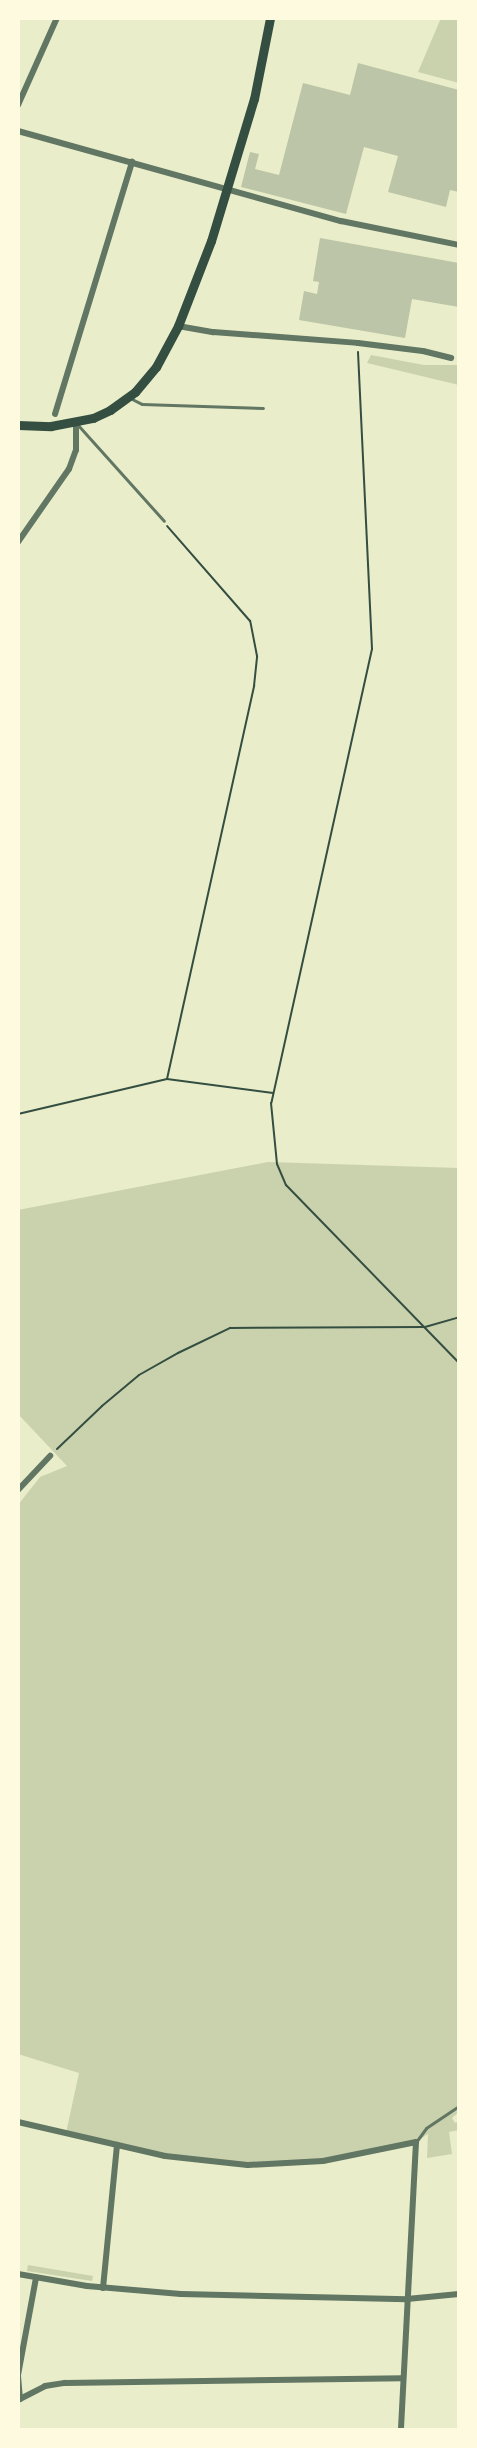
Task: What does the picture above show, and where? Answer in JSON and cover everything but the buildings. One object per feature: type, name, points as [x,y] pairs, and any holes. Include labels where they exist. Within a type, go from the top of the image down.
[{"type":"main road","points":[[18,425],[51,426],[76,423],[100,415],[129,397],[156,367],[178,326],[207,252],[260,77],[270,18]]},
{"type":"street","points":[[18,105],[57,18]]},
{"type":"street","points":[[18,131],[341,221],[459,245]]},
{"type":"street","points":[[55,414],[132,162]]},
{"type":"street","points":[[178,326],[213,332],[358,343],[423,351],[451,358]]},
{"type":"street","points":[[18,542],[69,469],[76,450],[76,423]]},
{"type":"street","points":[[18,1491],[50,1456]]},
{"type":"street","points":[[18,2122],[117,2145],[212,2163],[275,2165],[352,2157],[417,2142],[401,2430]]},
{"type":"street","points":[[103,2288],[117,2145]]},
{"type":"street","points":[[18,2274],[103,2288],[181,2294],[407,2299],[459,2294]]},
{"type":"street","points":[[36,2278],[18,2375],[19,2399],[45,2386],[65,2383],[403,2378]]},
{"type":"lane","points":[[129,397],[142,404],[263,408]]},
{"type":"lane","points":[[76,423],[164,521]]},
{"type":"lane","points":[[417,2142],[426,2127],[459,2106]]},
{"type":"path","points":[[358,343],[372,649],[271,1103],[277,1164],[286,1185],[459,1363]]},
{"type":"path","points":[[164,521],[250,621],[257,656],[254,686],[167,1079]]},
{"type":"path","points":[[18,1114],[167,1079],[273,1093]]},
{"type":"path","points":[[50,1456],[102,1406],[139,1376],[178,1353],[230,1328],[426,1327],[459,1317]]},
{"type":"green space","points":[[441,18],[459,18],[459,83],[418,72]]},
{"type":"green space","points":[[371,355],[424,365],[459,365],[459,385],[367,363]]},
{"type":"green space","points":[[268,1162],[459,1168],[459,2112],[452,2118],[455,2123],[459,2121],[459,2130],[449,2132],[452,2154],[427,2158],[428,2134],[416,2142],[323,2161],[212,2163],[66,2133],[79,2073],[18,2054],[18,1505],[40,1477],[67,1466],[18,1414],[18,1210]]},
{"type":"green space","points":[[28,2265],[93,2276],[92,2281],[27,2271]]}]
